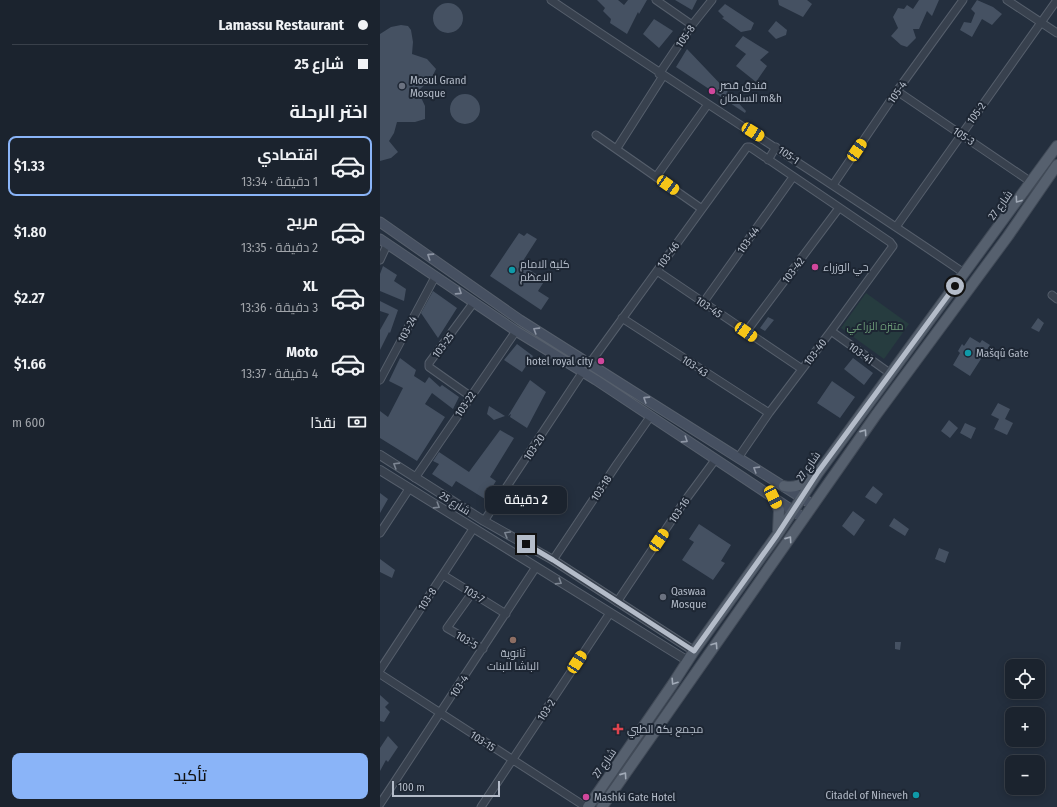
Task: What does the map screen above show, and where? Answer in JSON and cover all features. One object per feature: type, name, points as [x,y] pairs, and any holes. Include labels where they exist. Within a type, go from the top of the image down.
[{"type":"main road","name":"شارع 27","points":[[587,807],[694,651],[777,535],[818,472],[1057,146]]},
{"type":"main road","points":[[602,807],[813,505],[1057,165]]},
{"type":"main road","points":[[380,222],[520,320],[813,505]]},
{"type":"main road","points":[[384,242],[435,277],[804,518]]},
{"type":"main road","points":[[784,486],[792,488],[798,486],[818,472]]},
{"type":"main road","points":[[773,497],[780,516],[777,535]]},
{"type":"street","name":"105-1","points":[[551,0],[661,74],[776,147],[964,274]]},
{"type":"street","points":[[656,0],[692,25]]},
{"type":"street","name":"105-8","points":[[617,148],[692,25],[712,0]]},
{"type":"street","name":"105-4","points":[[833,185],[897,91],[963,0]]},
{"type":"street","points":[[1007,0],[1057,33]]},
{"type":"street","name":"105-2","points":[[896,227],[1057,0]]},
{"type":"street","name":"105-3","points":[[897,91],[1031,182]]},
{"type":"street","points":[[656,177],[708,104]]},
{"type":"street","points":[[596,135],[617,148],[702,209]]},
{"type":"street","name":"103-46","points":[[590,363],[747,147],[768,160]]},
{"type":"street","points":[[776,147],[768,160],[840,208]]},
{"type":"street","name":"103-44","points":[[703,303],[793,177]]},
{"type":"street","name":"103-40","points":[[738,458],[768,413],[892,249],[893,246],[890,242],[840,208]]},
{"type":"street","name":"103-42","points":[[746,332],[840,208]]},
{"type":"street","points":[[380,260],[384,242]]},
{"type":"street","name":"103-45","points":[[657,271],[802,369]]},
{"type":"street","name":"103-24","points":[[380,380],[435,277]]},
{"type":"street","name":"103-25","points":[[470,396],[429,367],[429,363],[474,302]]},
{"type":"street","name":"103-43","points":[[622,318],[768,413]]},
{"type":"street","name":"103-22","points":[[415,478],[516,330]]},
{"type":"street","name":"103-41","points":[[831,331],[891,374]]},
{"type":"street","name":"103-20","points":[[484,521],[582,373]]},
{"type":"street","name":"103-18","points":[[553,560],[616,464],[650,417]]},
{"type":"street","name":"شارع 25","points":[[380,456],[484,521],[553,560],[694,651]]},
{"type":"street","name":"103-16","points":[[617,602],[684,502],[715,460]]},
{"type":"street","name":"شارع 25","points":[[380,470],[688,661]]},
{"type":"street","points":[[380,533],[409,489]]},
{"type":"street","name":"103-8","points":[[380,670],[473,528]]},
{"type":"street","name":"103-4","points":[[380,804],[441,714],[536,567]]},
{"type":"street","name":"103-7","points":[[443,574],[506,614]]},
{"type":"street","name":"103-5","points":[[472,593],[447,628],[483,649]]},
{"type":"street","name":"103-2","points":[[481,807],[610,613]]},
{"type":"street","name":"103-15","points":[[380,674],[587,807]]},
{"type":"green space","name":"متنزه الزراعي","points":[[866,293],[909,324],[884,359],[841,328]]},
{"type":"building","points":[[597,0],[618,0],[624,5],[628,0],[647,0],[639,14],[638,12],[627,34],[610,23],[611,19],[603,11],[605,8]]},
{"type":"building","points":[[675,0],[697,0],[692,10]]},
{"type":"building","points":[[778,0],[807,0],[812,4],[803,17],[779,5]]},
{"type":"building","points":[[919,0],[939,0],[932,16],[927,11],[919,29],[913,29],[916,38],[907,47],[901,45],[891,36],[898,28],[893,17],[898,8],[904,9],[907,5],[913,9]]},
{"type":"building","points":[[977,0],[993,7],[1002,14],[992,25],[982,19],[972,37],[960,30],[964,22],[971,23],[975,13],[971,9]]},
{"type":"building","points":[[448,3],[459,7],[463,18],[459,29],[448,33],[437,29],[433,18],[437,7]]},
{"type":"building","points":[[725,4],[754,23],[751,30],[741,32],[722,18],[724,17],[718,11]]},
{"type":"building","points":[[654,19],[673,31],[659,48],[643,34]]},
{"type":"building","points":[[776,21],[787,30],[786,35],[776,39],[768,31]]},
{"type":"building","name":"Mosul Grand Mosque","points":[[401,25],[408,26],[411,30],[413,42],[412,54],[427,59],[436,69],[431,79],[418,91],[425,106],[425,119],[415,122],[397,122],[394,133],[389,141],[398,152],[391,158],[380,161],[380,34],[391,27]]},
{"type":"building","points":[[743,36],[769,52],[760,60],[767,66],[756,82],[736,66],[746,54],[735,46]]},
{"type":"building","points":[[687,49],[746,111],[745,113],[676,67]]},
{"type":"building","points":[[465,94],[476,98],[480,109],[476,120],[465,124],[454,120],[450,109],[454,98]]},
{"type":"building","name":"كلية الامام الاعظم","points":[[519,233],[524,236],[527,233],[537,239],[521,264],[545,280],[538,291],[549,298],[541,310],[490,276]]},
{"type":"building","points":[[383,266],[397,275],[394,281],[406,289],[404,301],[380,291],[380,274]]},
{"type":"building","points":[[433,291],[457,308],[438,338],[421,313]]},
{"type":"building","points":[[380,301],[398,310],[390,333],[389,332],[380,350],[380,330],[389,314],[380,311]]},
{"type":"building","points":[[768,317],[774,320],[765,331],[760,328]]},
{"type":"building","points":[[1038,318],[1044,323],[1039,332],[1031,328]]},
{"type":"building","points":[[970,337],[980,343],[982,340],[990,345],[970,376],[953,365],[960,353],[958,351],[962,344],[964,346]]},
{"type":"building","points":[[517,344],[533,356],[522,372],[504,360]]},
{"type":"building","points":[[400,358],[416,370],[414,376],[425,383],[429,377],[440,387],[442,385],[459,397],[453,409],[432,393],[425,404],[445,417],[417,461],[380,438],[380,411],[388,417],[403,388],[389,381]]},
{"type":"building","points":[[853,358],[873,373],[864,385],[844,369]]},
{"type":"building","points":[[530,380],[546,392],[527,428],[510,417],[511,414],[508,416]]},
{"type":"building","points":[[832,381],[855,397],[840,418],[817,403]]},
{"type":"building","points":[[998,403],[1010,409],[1005,419],[1013,423],[1007,435],[994,429],[999,419],[991,415]]},
{"type":"building","points":[[489,406],[505,416],[494,420],[487,414]]},
{"type":"building","points":[[949,420],[958,428],[950,438],[941,431]]},
{"type":"building","points":[[965,423],[976,428],[971,439],[960,433]]},
{"type":"building","points":[[500,430],[514,438],[490,477],[496,481],[485,499],[456,481],[452,487],[432,474],[439,464],[433,461],[439,452],[469,472]]},
{"type":"building","points":[[873,486],[883,494],[876,504],[865,497]]},
{"type":"building","points":[[380,493],[388,499],[380,513]]},
{"type":"building","points":[[853,511],[865,520],[854,536],[842,526]]},
{"type":"building","points":[[894,518],[909,529],[905,536],[889,526]]},
{"type":"building","points":[[699,524],[731,545],[721,561],[725,563],[713,580],[682,560],[694,542],[689,539]]},
{"type":"building","points":[[939,548],[949,552],[945,563],[935,559]]},
{"type":"building","points":[[380,559],[395,570],[392,578],[380,572]]},
{"type":"building","points":[[895,642],[901,642],[900,650],[895,649]]},
{"type":"building","points":[[380,695],[389,703],[385,707],[390,712],[384,722],[380,721]]},
{"type":"building","points":[[388,736],[398,747],[388,762],[386,760],[380,771],[380,748]]},
{"type":"place","name":"Mosul Grand Mosque","points":[[402,86]]},
{"type":"place","name":"فندق قصر السلطان m&h","points":[[712,91]]},
{"type":"place","name":"حي الوزراء","points":[[815,267]]},
{"type":"place","name":"كلية الامام الاعظم","points":[[512,270]]},
{"type":"place","name":"Mašqû Gate","points":[[968,353]]},
{"type":"place","name":"hotel royal city","points":[[601,361]]},
{"type":"place","name":"Qaswaa Mosque","points":[[663,597]]},
{"type":"place","name":"ثانوية الباشا للبنات","points":[[513,640]]},
{"type":"place","name":"مجمع بكة الطبي","points":[[618,729]]},
{"type":"place","name":"Citadel of Nineveh","points":[[916,795]]},
{"type":"place","name":"Mashki Gate Hotel","points":[[586,797]]},
{"type":"route","points":[[526,544],[694,651],[777,535],[818,472],[955,286]]}]
